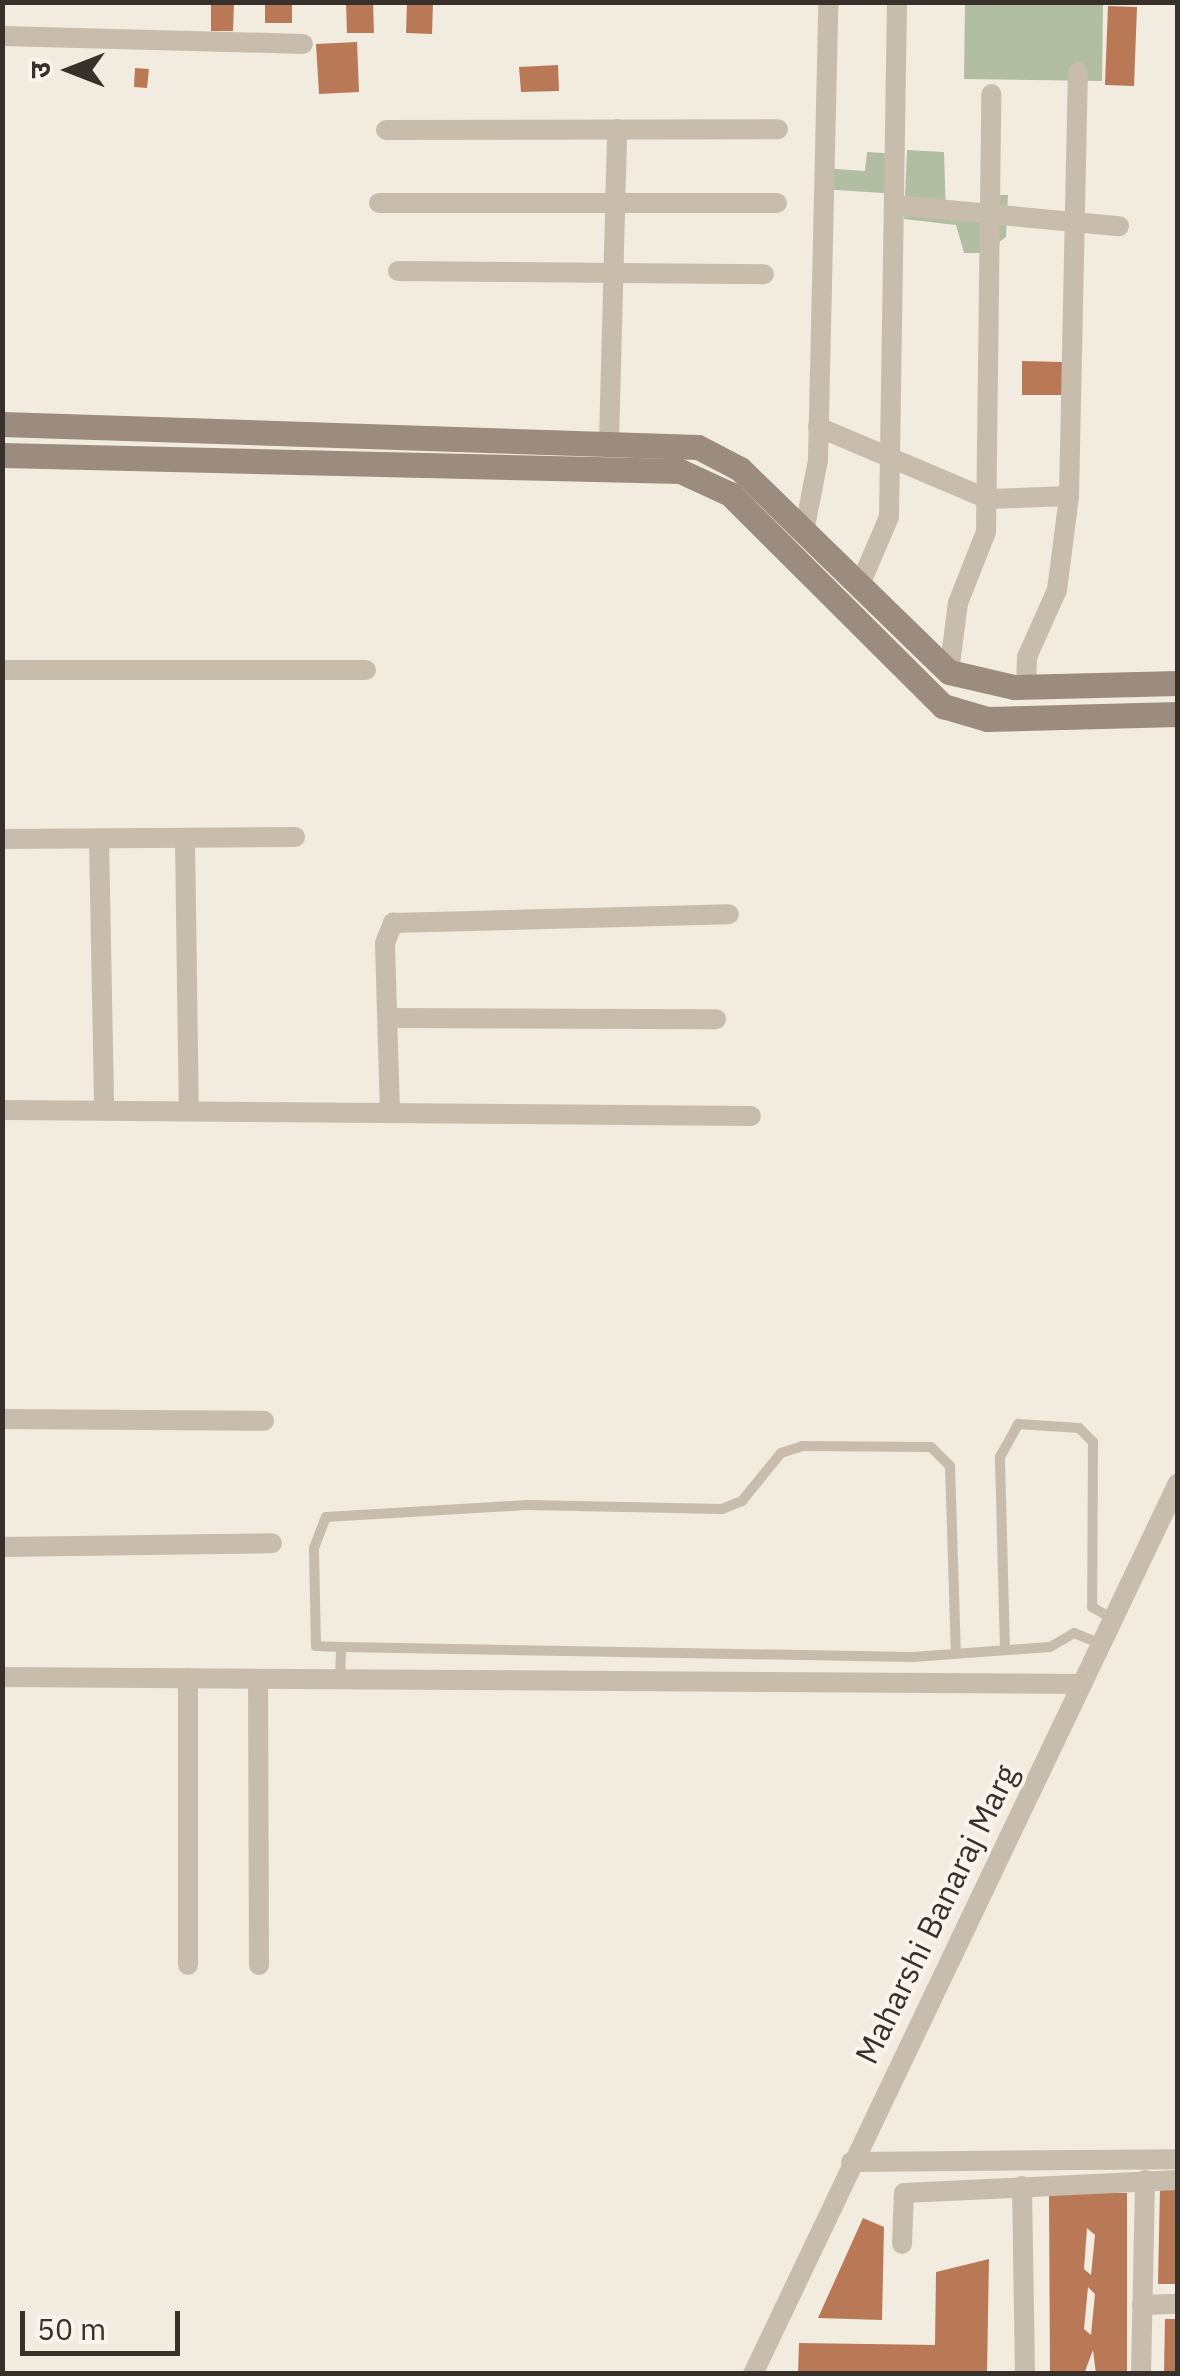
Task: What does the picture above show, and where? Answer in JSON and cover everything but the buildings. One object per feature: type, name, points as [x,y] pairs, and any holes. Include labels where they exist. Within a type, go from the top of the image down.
[{"type":"street","points":[[804,532],[818,427],[828,2]]},
{"type":"street","points":[[859,587],[885,541],[890,462],[898,2]]},
{"type":"street","points":[[2,36],[303,44]]},
{"type":"street","points":[[1026,687],[1027,657],[1057,590],[1070,496],[1078,72]]},
{"type":"street","points":[[950,672],[988,499],[991,94]]},
{"type":"street","points":[[386,130],[778,129]]},
{"type":"street","points":[[609,442],[617,130]]},
{"type":"street","points":[[379,203],[777,203]]},
{"type":"street","points":[[895,206],[1119,226]]},
{"type":"street","points":[[398,272],[764,274]]},
{"type":"street","points":[[2,424],[609,442],[722,456],[950,672],[1026,687],[1178,683]]},
{"type":"street","points":[[818,427],[890,462],[988,499],[1070,496]]},
{"type":"street","points":[[2,455],[680,470],[730,494],[943,706],[987,718],[1178,714]]},
{"type":"street","points":[[2,670],[366,670]]},
{"type":"street","points":[[2,839],[295,837]]},
{"type":"street","points":[[99,839],[104,1110]]},
{"type":"street","points":[[185,839],[188,1110]]},
{"type":"street","points":[[390,1113],[386,933],[403,918],[729,914]]},
{"type":"street","points":[[388,1018],[716,1019]]},
{"type":"street","points":[[2,1110],[751,1116]]},
{"type":"street","points":[[2,1418],[264,1421]]},
{"type":"street","name":"Maharshi Banaraj Marg","points":[[753,2374],[1178,1483]]},
{"type":"street","points":[[2,1547],[272,1544]]},
{"type":"street","points":[[2,1677],[1082,1684]]},
{"type":"street","points":[[188,1678],[188,1964]]},
{"type":"street","points":[[258,1678],[259,1965]]},
{"type":"street","points":[[851,2162],[1178,2160]]},
{"type":"street","points":[[1141,2374],[1145,2180]]},
{"type":"street","points":[[902,2244],[904,2192],[1178,2180]]},
{"type":"street","points":[[1022,2186],[1025,2374]]},
{"type":"street","points":[[1142,2305],[1178,2304]]},
{"type":"lane","points":[[1005,1650],[1000,1457],[1018,1424],[1079,1428],[1093,1442],[1092,1607],[1113,1619]]},
{"type":"lane","points":[[956,1652],[950,1466],[944,1452],[912,1447],[782,1453],[742,1501],[722,1509],[527,1505],[326,1517],[314,1548],[316,1646],[956,1652],[1050,1647],[1074,1633],[1101,1644]]},
{"type":"lane","points":[[337,1647],[340,1679]]},
{"type":"green space","points":[[965,3],[1103,3],[1102,81],[964,79]]},
{"type":"green space","points":[[907,150],[944,152],[946,216],[991,225],[993,195],[1008,195],[1006,237],[984,253],[964,253],[956,225],[904,219]]},
{"type":"green space","points":[[867,152],[900,154],[898,194],[821,189],[822,168],[865,171]]}]
